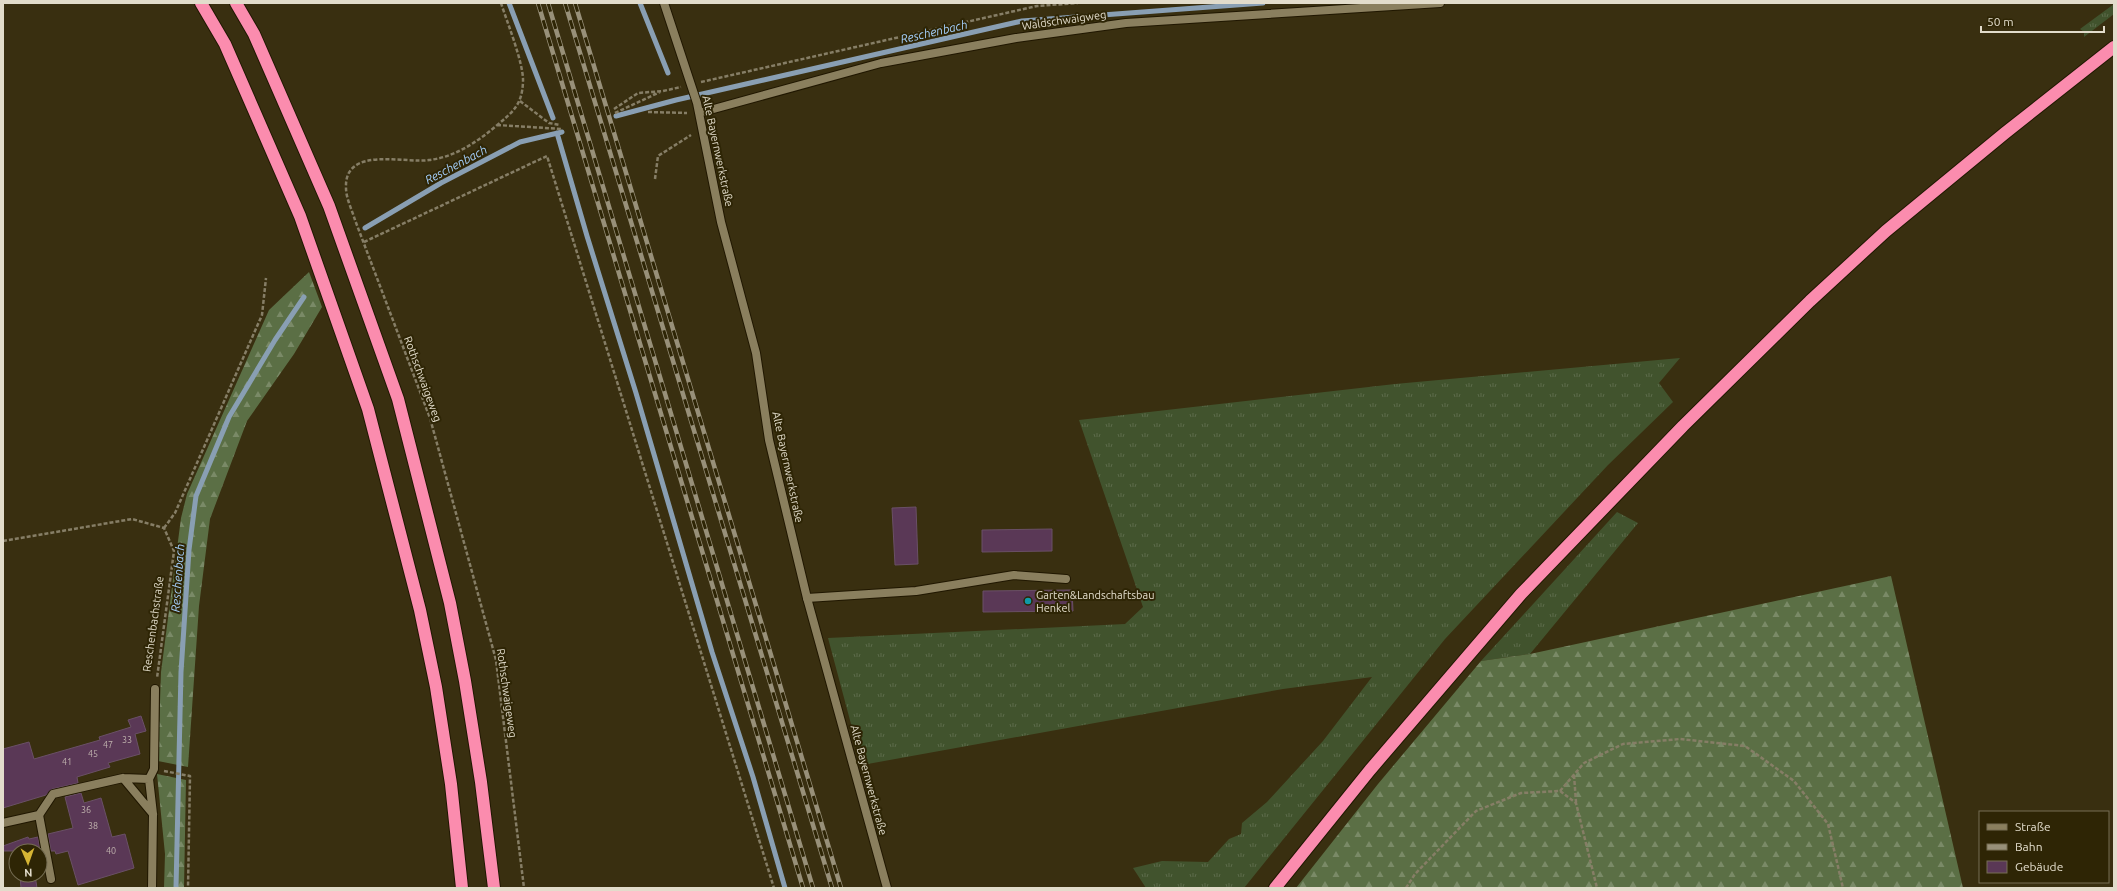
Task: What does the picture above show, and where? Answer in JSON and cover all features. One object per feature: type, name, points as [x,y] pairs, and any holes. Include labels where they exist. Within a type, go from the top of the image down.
[{"type":"highway","points":[[201,3],[224,44],[300,216],[368,408],[420,610],[436,688],[451,784],[462,888]]},
{"type":"highway","points":[[236,3],[254,34],[329,206],[398,399],[455,626],[481,782],[494,888]]},
{"type":"highway","points":[[1275,888],[1351,794],[1521,594],[1683,426],[1810,301],[1886,231],[2005,133],[2114,47]]},
{"type":"street","name":"Alte Bayernwerkstraße","points":[[664,3],[692,84],[697,103],[721,222],[756,353],[769,440],[807,598],[887,888]]},
{"type":"street","name":"Waldschwaigweg","points":[[699,113],[880,63],[1016,38],[1126,23],[1440,3]]},
{"type":"street","points":[[807,598],[916,591],[1014,575],[1066,579]]},
{"type":"street","name":"Reschenbachstraße","points":[[149,779],[154,769],[155,689]]},
{"type":"street","points":[[123,778],[153,814]]},
{"type":"street","points":[[3,823],[39,815],[53,794],[123,778],[149,779],[153,814],[152,888]]},
{"type":"street","points":[[39,815],[51,879]]},
{"type":"path","name":"Rothschwaigeweg","points":[[501,3],[522,68],[523,81],[520,101],[507,118],[481,138],[456,153],[429,160],[375,159],[354,167],[347,177],[346,188],[355,220],[430,418],[496,660],[524,888]]},
{"type":"path","points":[[692,84],[1038,6],[1078,3]]},
{"type":"path","points":[[663,91],[615,111],[638,93],[663,91]]},
{"type":"path","points":[[520,101],[549,123],[560,125]]},
{"type":"path","points":[[648,112],[699,113]]},
{"type":"path","points":[[497,125],[561,129]]},
{"type":"path","points":[[655,179],[658,156],[701,128]]},
{"type":"path","points":[[364,242],[547,156],[774,888]]},
{"type":"path","points":[[3,541],[132,520],[164,528],[175,513],[262,315],[266,278]]},
{"type":"path","name":"Reschenbachstraße","points":[[155,689],[174,551],[164,528]]},
{"type":"path","points":[[1560,791],[1584,763],[1623,744],[1680,739],[1745,746],[1794,781],[1828,824],[1843,888]]},
{"type":"path","points":[[154,769],[190,776],[188,888]]},
{"type":"path","points":[[1574,775],[1576,803],[1597,888]]},
{"type":"path","points":[[1406,888],[1414,874],[1476,811],[1521,793],[1560,791],[1576,803]]},
{"type":"green space","points":[[2114,4],[2114,14],[2084,37],[2084,32],[2080,29]]},
{"type":"green space","points":[[309,272],[322,307],[294,354],[247,421],[210,519],[199,606],[188,767],[158,761],[161,672],[181,518],[187,494],[269,310]]},
{"type":"green space","points":[[1680,358],[1659,383],[1673,402],[1608,465],[1445,639],[1244,888],[1146,888],[1133,868],[1162,861],[1208,862],[1229,839],[1241,834],[1242,823],[1267,802],[1323,741],[1372,677],[1283,689],[862,765],[828,638],[1125,624],[1143,607],[1079,420],[1395,384]]},
{"type":"green space","points":[[1617,512],[1638,523],[1530,654],[1481,661]]},
{"type":"green space","points":[[1891,576],[1963,888],[1296,888],[1378,784],[1481,661],[1530,654]]},
{"type":"green space","points":[[157,774],[186,780],[184,888],[164,888],[165,854]]},
{"type":"building","points":[[916,507],[918,564],[895,565],[892,508]]},
{"type":"building","points":[[1052,529],[1052,551],[982,552],[982,530]]},
{"type":"building","name":"Garten&Landschaftsbau Henkel","points":[[1072,590],[1073,611],[983,612],[983,591]]},
{"type":"building","points":[[141,716],[146,731],[135,734],[140,754],[108,763],[110,767],[77,777],[78,783],[52,789],[46,795],[3,808],[3,749],[29,742],[34,759],[100,740],[99,737],[131,727],[128,720]]},
{"type":"building","points":[[81,793],[84,803],[101,798],[112,837],[125,834],[134,868],[78,885],[68,851],[56,854],[55,851],[51,851],[48,834],[73,828],[65,797]]},
{"type":"building","points":[[28,837],[29,839],[38,837],[39,843],[11,843]]},
{"type":"building","points":[[8,844],[8,851],[3,851],[3,846]]},
{"type":"building","points":[[21,883],[36,883],[37,888],[21,888]]},
{"type":"waterway","points":[[509,3],[553,118]]},
{"type":"waterway","points":[[640,3],[668,73]]},
{"type":"waterway","name":"Reschenbach","points":[[616,116],[676,100],[1022,21],[1263,3]]},
{"type":"waterway","name":"Reschenbach","points":[[365,228],[441,183],[520,142],[562,132]]},
{"type":"waterway","points":[[557,133],[587,236],[636,393],[712,652],[753,777],[785,888]]},
{"type":"waterway","name":"Reschenbach","points":[[176,888],[181,672],[189,550],[196,496],[229,417],[275,340],[304,297]]},
{"type":"railway","points":[[538,3],[803,888]]},
{"type":"railway","points":[[548,3],[813,888]]},
{"type":"railway","points":[[565,3],[832,888]]},
{"type":"railway","points":[[575,3],[841,888]]},
{"type":"place","name":"Garten&Landschaftsbau Henkel","points":[[1028,601]]}]
